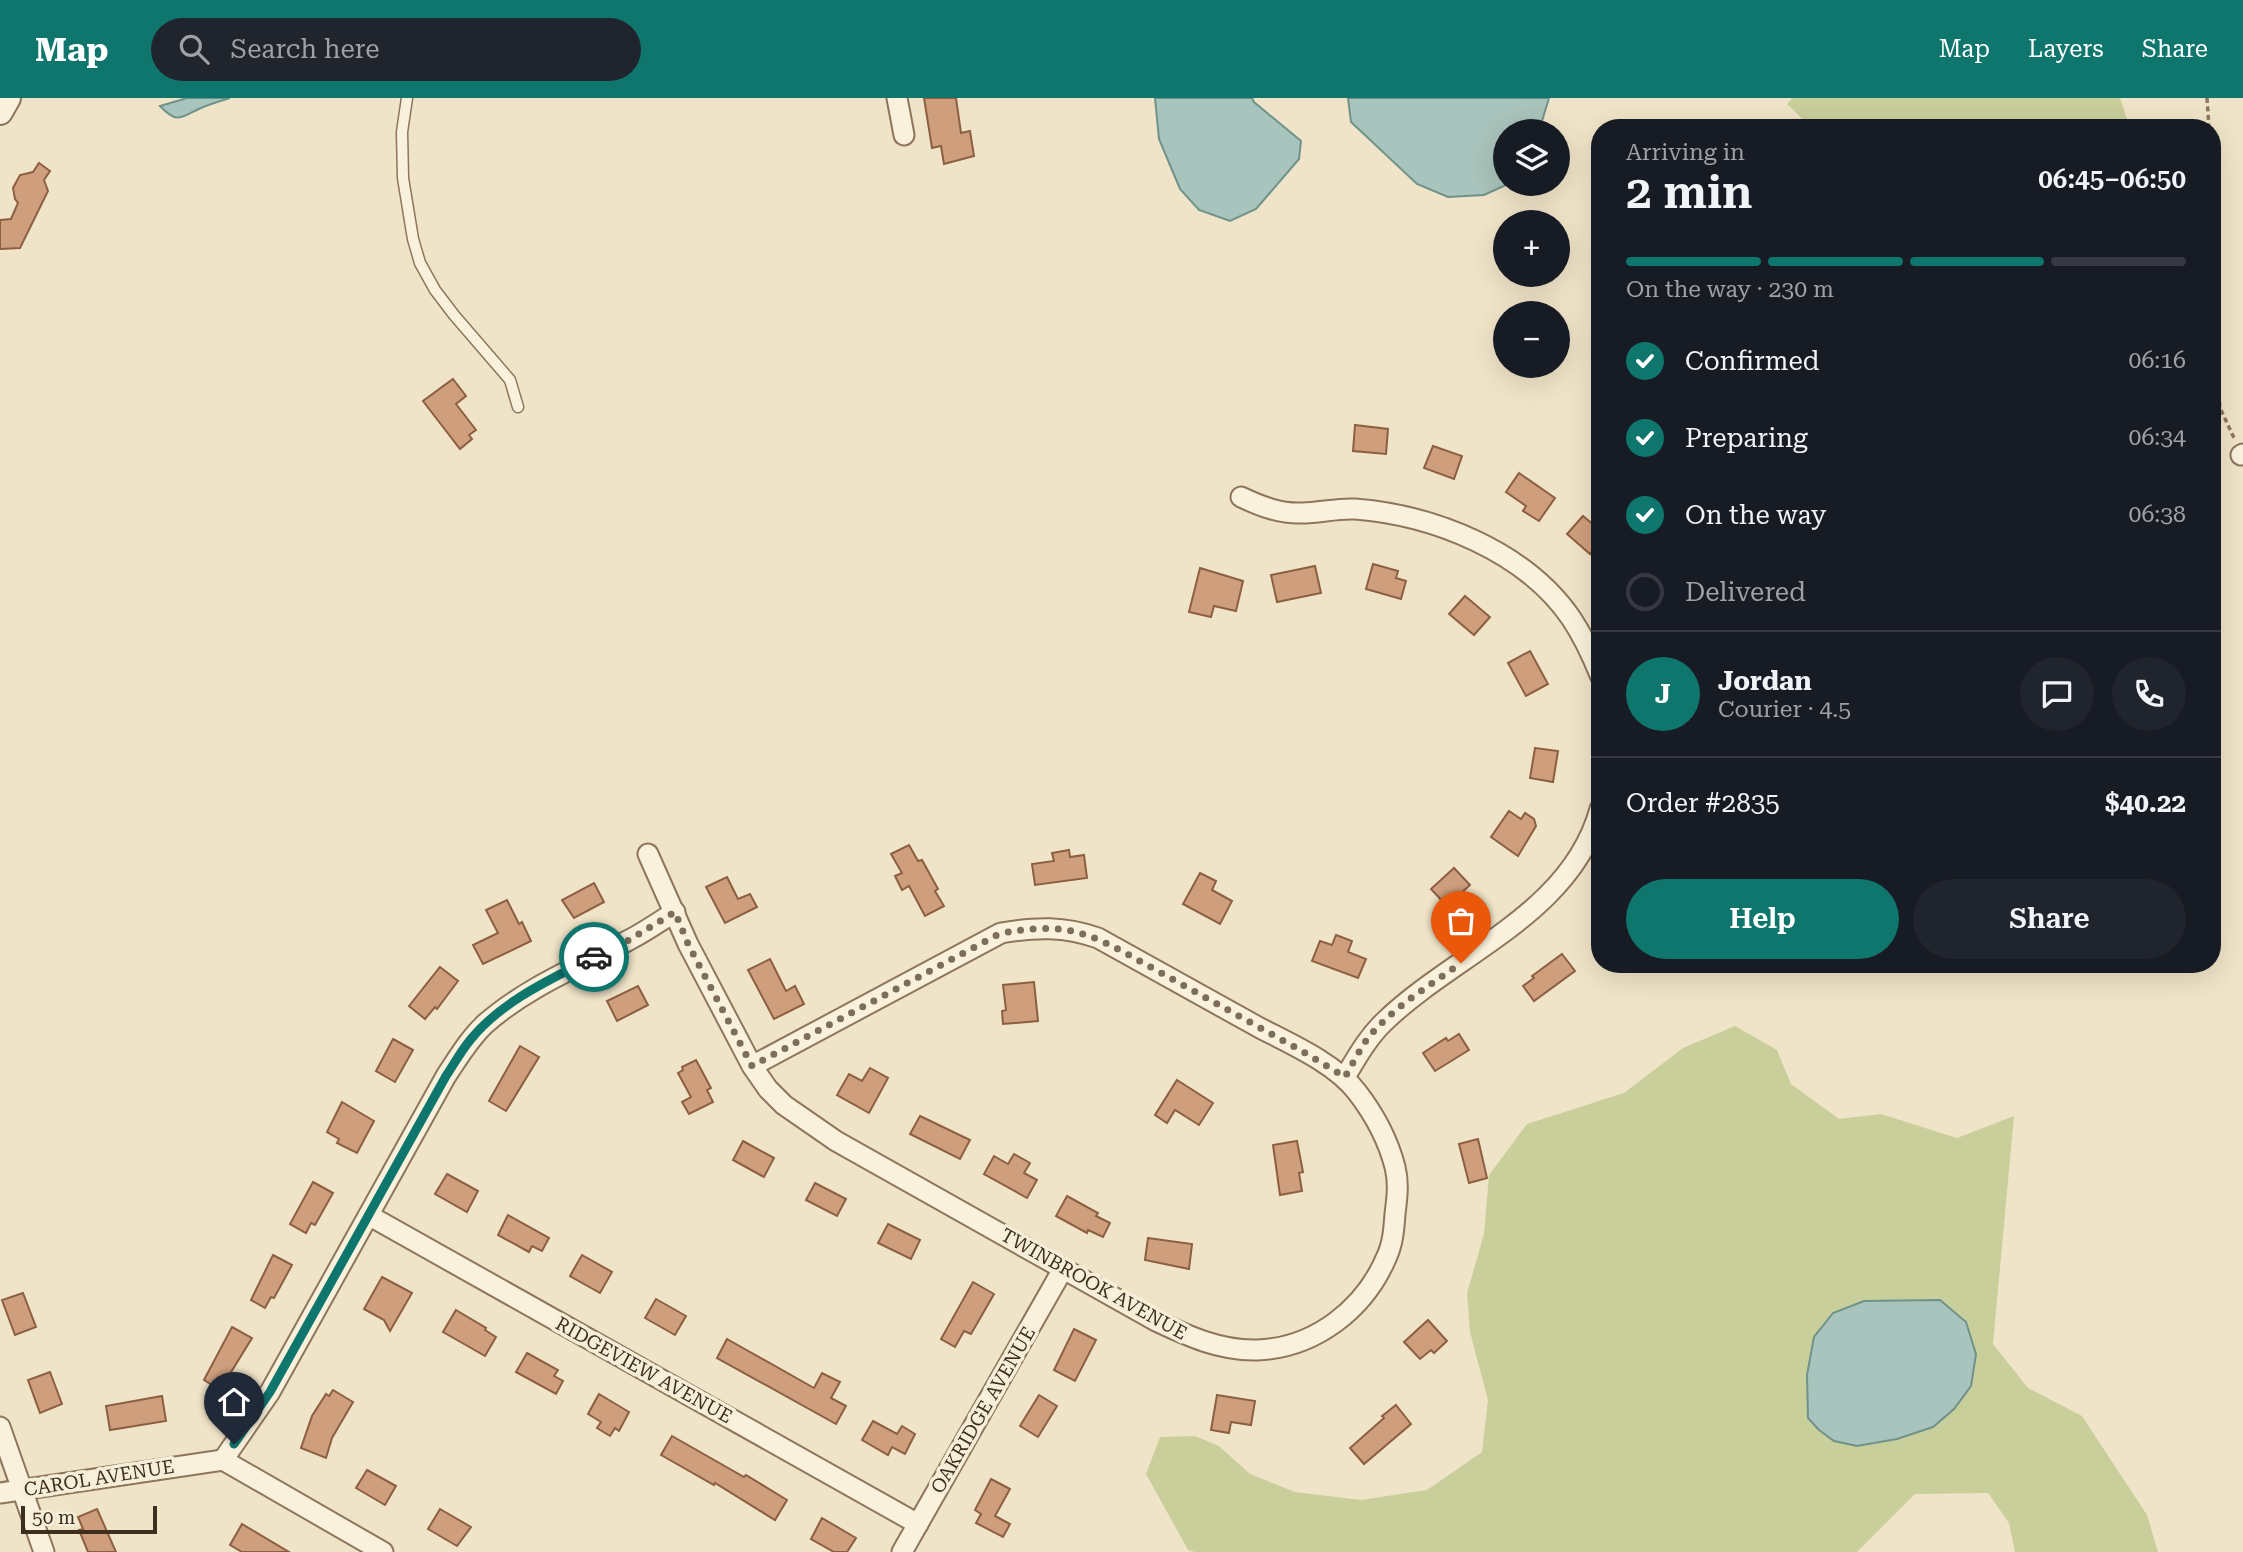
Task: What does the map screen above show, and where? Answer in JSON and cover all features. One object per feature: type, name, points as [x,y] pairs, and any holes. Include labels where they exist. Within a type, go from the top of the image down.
[{"type":"street","points":[[0,112],[8,98]]},
{"type":"street","points":[[897,98],[904,135]]},
{"type":"street","points":[[1241,497],[1281,512],[1300,514],[1350,509],[1401,516],[1453,532],[1492,549],[1548,590],[1570,617],[1591,654]]},
{"type":"street","points":[[1345,1077],[1367,1040],[1403,1004],[1519,921],[1555,886],[1583,848],[1591,830]]},
{"type":"street","name":"TWINBROOK AVENUE","points":[[648,854],[688,944],[752,1066],[768,1089],[784,1105],[836,1141],[1156,1321],[1215,1345],[1236,1349],[1278,1348],[1298,1342],[1336,1323],[1366,1292],[1388,1255],[1398,1191],[1395,1169],[1380,1128],[1345,1077],[1098,938],[1077,931],[1037,928],[1001,933],[752,1066]]},
{"type":"street","points":[[383,1552],[223,1460],[270,1392],[446,1076],[469,1041],[484,1025],[518,999],[629,940],[675,912]]},
{"type":"street","name":"RIDGEVIEW AVENUE","points":[[370,1216],[918,1524]]},
{"type":"street","name":"OAKRIDGE AVENUE","points":[[902,1552],[1063,1269]]},
{"type":"street","points":[[0,1427],[44,1552]]},
{"type":"street","name":"CAROL AVENUE","points":[[0,1493],[223,1460]]},
{"type":"lane","points":[[407,98],[402,132],[403,178],[413,239],[420,263],[435,290],[454,315],[510,380],[518,407]]},
{"type":"path","points":[[2207,98],[2208,119]]},
{"type":"path","points":[[2221,410],[2242,455]]},
{"type":"green space","points":[[1792,98],[2120,98],[2127,119],[1803,119],[1787,104]]},
{"type":"green space","points":[[1735,1026],[1777,1050],[1791,1084],[1839,1119],[1881,1114],[1957,1138],[2014,1116],[1993,1344],[2028,1388],[2082,1416],[2147,1515],[2158,1552],[2015,1552],[2009,1523],[1988,1493],[1915,1494],[1857,1552],[1188,1550],[1146,1474],[1160,1437],[1195,1436],[1219,1446],[1250,1474],[1295,1492],[1361,1500],[1427,1490],[1482,1452],[1488,1400],[1470,1332],[1467,1293],[1484,1234],[1489,1175],[1527,1124],[1624,1093],[1683,1048]]},
{"type":"water","points":[[187,98],[230,98],[180,118],[171,116],[160,106]]},
{"type":"water","points":[[1155,98],[1252,98],[1301,141],[1299,159],[1256,209],[1230,221],[1199,210],[1180,189],[1159,139]]},
{"type":"water","points":[[1348,98],[1549,98],[1543,119],[1493,119],[1493,191],[1484,195],[1448,197],[1417,184],[1351,122]]},
{"type":"water","points":[[1940,1300],[1966,1322],[1976,1354],[1971,1386],[1954,1409],[1933,1427],[1897,1439],[1857,1446],[1834,1441],[1819,1430],[1808,1418],[1807,1375],[1814,1337],[1833,1313],[1864,1301]]},
{"type":"building","points":[[924,98],[956,98],[961,133],[970,131],[974,156],[944,164],[941,146],[932,148]]},
{"type":"building","points":[[39,163],[50,171],[44,180],[48,191],[20,248],[0,249],[0,220],[11,219],[18,203],[13,188],[20,175],[33,172]]},
{"type":"building","points":[[453,379],[466,396],[456,404],[476,430],[469,435],[472,439],[460,449],[423,401]]},
{"type":"building","points":[[1355,425],[1388,429],[1386,454],[1353,451]]},
{"type":"building","points":[[1433,446],[1462,456],[1454,479],[1424,468]]},
{"type":"building","points":[[1519,473],[1555,498],[1539,521],[1523,511],[1526,506],[1506,492]]},
{"type":"building","points":[[1583,516],[1591,523],[1591,553],[1590,554],[1567,534]]},
{"type":"building","points":[[1373,564],[1398,571],[1396,578],[1406,581],[1401,599],[1366,589]]},
{"type":"building","points":[[1315,566],[1321,593],[1277,602],[1271,575]]},
{"type":"building","points":[[1200,568],[1243,581],[1236,611],[1214,606],[1211,617],[1189,612]]},
{"type":"building","points":[[1465,596],[1490,617],[1474,635],[1449,614]]},
{"type":"building","points":[[1530,651],[1548,684],[1526,696],[1508,663]]},
{"type":"building","points":[[1535,748],[1558,751],[1553,782],[1530,778]]},
{"type":"building","points":[[1509,811],[1521,819],[1525,813],[1534,819],[1536,826],[1518,856],[1491,837]]},
{"type":"building","points":[[909,845],[918,861],[922,860],[944,906],[925,916],[909,886],[902,890],[895,876],[902,873],[891,854]]},
{"type":"building","points":[[1069,850],[1070,857],[1084,855],[1087,878],[1035,885],[1032,864],[1054,861],[1052,853]]},
{"type":"building","points":[[1454,868],[1470,885],[1447,906],[1431,889]]},
{"type":"building","points":[[1200,873],[1216,881],[1212,890],[1232,901],[1220,924],[1183,904]]},
{"type":"building","points":[[727,877],[738,899],[750,894],[757,907],[725,923],[706,887]]},
{"type":"building","points":[[594,883],[604,902],[574,918],[562,900]]},
{"type":"building","points":[[507,900],[531,941],[483,964],[473,945],[498,933],[486,910]]},
{"type":"building","points":[[1336,935],[1352,941],[1348,952],[1366,959],[1358,978],[1312,961],[1320,941],[1332,945]]},
{"type":"building","points":[[1562,954],[1575,971],[1534,1001],[1523,986]]},
{"type":"building","points":[[770,959],[786,991],[795,986],[804,1004],[774,1019],[748,970]]},
{"type":"building","points":[[440,967],[458,981],[437,1009],[435,1007],[425,1019],[409,1006]]},
{"type":"building","points":[[1034,982],[1038,1021],[1003,1024],[1002,1011],[1006,1010],[1003,985]]},
{"type":"building","points":[[638,986],[648,1005],[617,1021],[607,1001]]},
{"type":"building","points":[[1459,1034],[1469,1050],[1435,1071],[1423,1053],[1446,1038],[1448,1041]]},
{"type":"building","points":[[393,1039],[413,1050],[395,1082],[376,1071]]},
{"type":"building","points":[[520,1046],[539,1057],[506,1111],[489,1101]]},
{"type":"building","points":[[696,1060],[711,1088],[707,1090],[713,1102],[689,1114],[682,1102],[691,1097],[678,1073],[683,1070],[682,1067]]},
{"type":"building","points":[[870,1068],[888,1078],[869,1113],[837,1095],[849,1074],[862,1081]]},
{"type":"building","points":[[1177,1080],[1213,1103],[1199,1125],[1175,1110],[1167,1123],[1155,1115]]},
{"type":"building","points":[[342,1102],[374,1121],[357,1153],[337,1143],[339,1139],[327,1132]]},
{"type":"building","points":[[920,1116],[970,1140],[960,1159],[910,1134]]},
{"type":"building","points":[[1478,1139],[1487,1178],[1469,1183],[1459,1144]]},
{"type":"building","points":[[743,1141],[774,1158],[764,1177],[733,1160]]},
{"type":"building","points":[[1297,1141],[1303,1172],[1299,1173],[1302,1191],[1280,1195],[1273,1145]]},
{"type":"building","points":[[1014,1154],[1030,1163],[1024,1173],[1037,1180],[1027,1198],[984,1174],[994,1156],[1008,1164]]},
{"type":"building","points":[[447,1174],[478,1191],[467,1212],[435,1194]]},
{"type":"building","points":[[313,1182],[333,1193],[315,1225],[311,1223],[306,1233],[290,1224]]},
{"type":"building","points":[[815,1183],[846,1199],[837,1216],[806,1200]]},
{"type":"building","points":[[1067,1196],[1110,1223],[1103,1237],[1088,1230],[1087,1233],[1056,1216]]},
{"type":"building","points":[[508,1215],[549,1238],[542,1251],[532,1246],[529,1252],[498,1235]]},
{"type":"building","points":[[888,1224],[920,1240],[911,1259],[878,1243]]},
{"type":"building","points":[[1148,1238],[1192,1244],[1189,1269],[1145,1260]]},
{"type":"building","points":[[273,1255],[292,1265],[274,1298],[271,1297],[265,1308],[251,1300]]},
{"type":"building","points":[[582,1255],[612,1272],[600,1293],[570,1276]]},
{"type":"building","points":[[382,1277],[412,1293],[390,1331],[384,1320],[364,1309]]},
{"type":"building","points":[[973,1282],[994,1294],[971,1334],[964,1331],[955,1347],[941,1339]]},
{"type":"building","points":[[23,1293],[36,1327],[15,1335],[2,1300]]},
{"type":"building","points":[[656,1299],[686,1316],[675,1335],[645,1318]]},
{"type":"building","points":[[456,1310],[496,1337],[485,1356],[443,1332]]},
{"type":"building","points":[[1428,1320],[1447,1341],[1434,1353],[1431,1350],[1420,1359],[1404,1342]]},
{"type":"building","points":[[232,1327],[252,1338],[220,1390],[204,1380]]},
{"type":"building","points":[[1074,1329],[1096,1340],[1075,1381],[1054,1370]]},
{"type":"building","points":[[727,1339],[814,1388],[822,1373],[840,1382],[831,1398],[846,1406],[836,1424],[717,1358]]},
{"type":"building","points":[[527,1353],[558,1370],[554,1376],[563,1381],[556,1394],[516,1372]]},
{"type":"building","points":[[50,1372],[62,1404],[40,1413],[28,1380]]},
{"type":"building","points":[[333,1390],[353,1402],[332,1438],[326,1458],[301,1448],[312,1416],[326,1394],[329,1396]]},
{"type":"building","points":[[599,1394],[629,1412],[619,1431],[615,1428],[610,1436],[597,1428],[601,1422],[588,1414]]},
{"type":"building","points":[[1039,1395],[1057,1406],[1038,1437],[1020,1426]]},
{"type":"building","points":[[1217,1395],[1255,1401],[1251,1425],[1231,1422],[1229,1433],[1211,1430]]},
{"type":"building","points":[[162,1396],[166,1421],[110,1430],[106,1406]]},
{"type":"building","points":[[1396,1405],[1411,1424],[1364,1464],[1350,1448]]},
{"type":"building","points":[[873,1421],[897,1434],[902,1426],[915,1434],[905,1454],[892,1447],[888,1455],[862,1440]]},
{"type":"building","points":[[672,1436],[787,1500],[775,1520],[715,1483],[714,1485],[661,1455]]},
{"type":"building","points":[[367,1470],[396,1486],[385,1505],[356,1488]]},
{"type":"building","points":[[991,1479],[1010,1489],[995,1516],[1010,1524],[1003,1537],[976,1523],[981,1514],[975,1510]]},
{"type":"building","points":[[97,1509],[116,1552],[88,1552],[79,1530],[83,1529],[78,1517]]},
{"type":"building","points":[[440,1509],[471,1527],[457,1546],[428,1529]]},
{"type":"building","points":[[822,1518],[856,1538],[847,1552],[834,1552],[811,1539]]},
{"type":"building","points":[[242,1524],[289,1552],[242,1552],[230,1545]]},
{"type":"way so far","points":[[594,957],[629,940],[675,912],[688,944],[752,1066],[1001,933],[1059,928],[1098,938],[1345,1077],[1367,1040],[1384,1022],[1403,1004],[1461,963]]},
{"type":"route","points":[[234,1444],[270,1392],[446,1076],[469,1041],[484,1025],[518,999],[594,957]]}]
